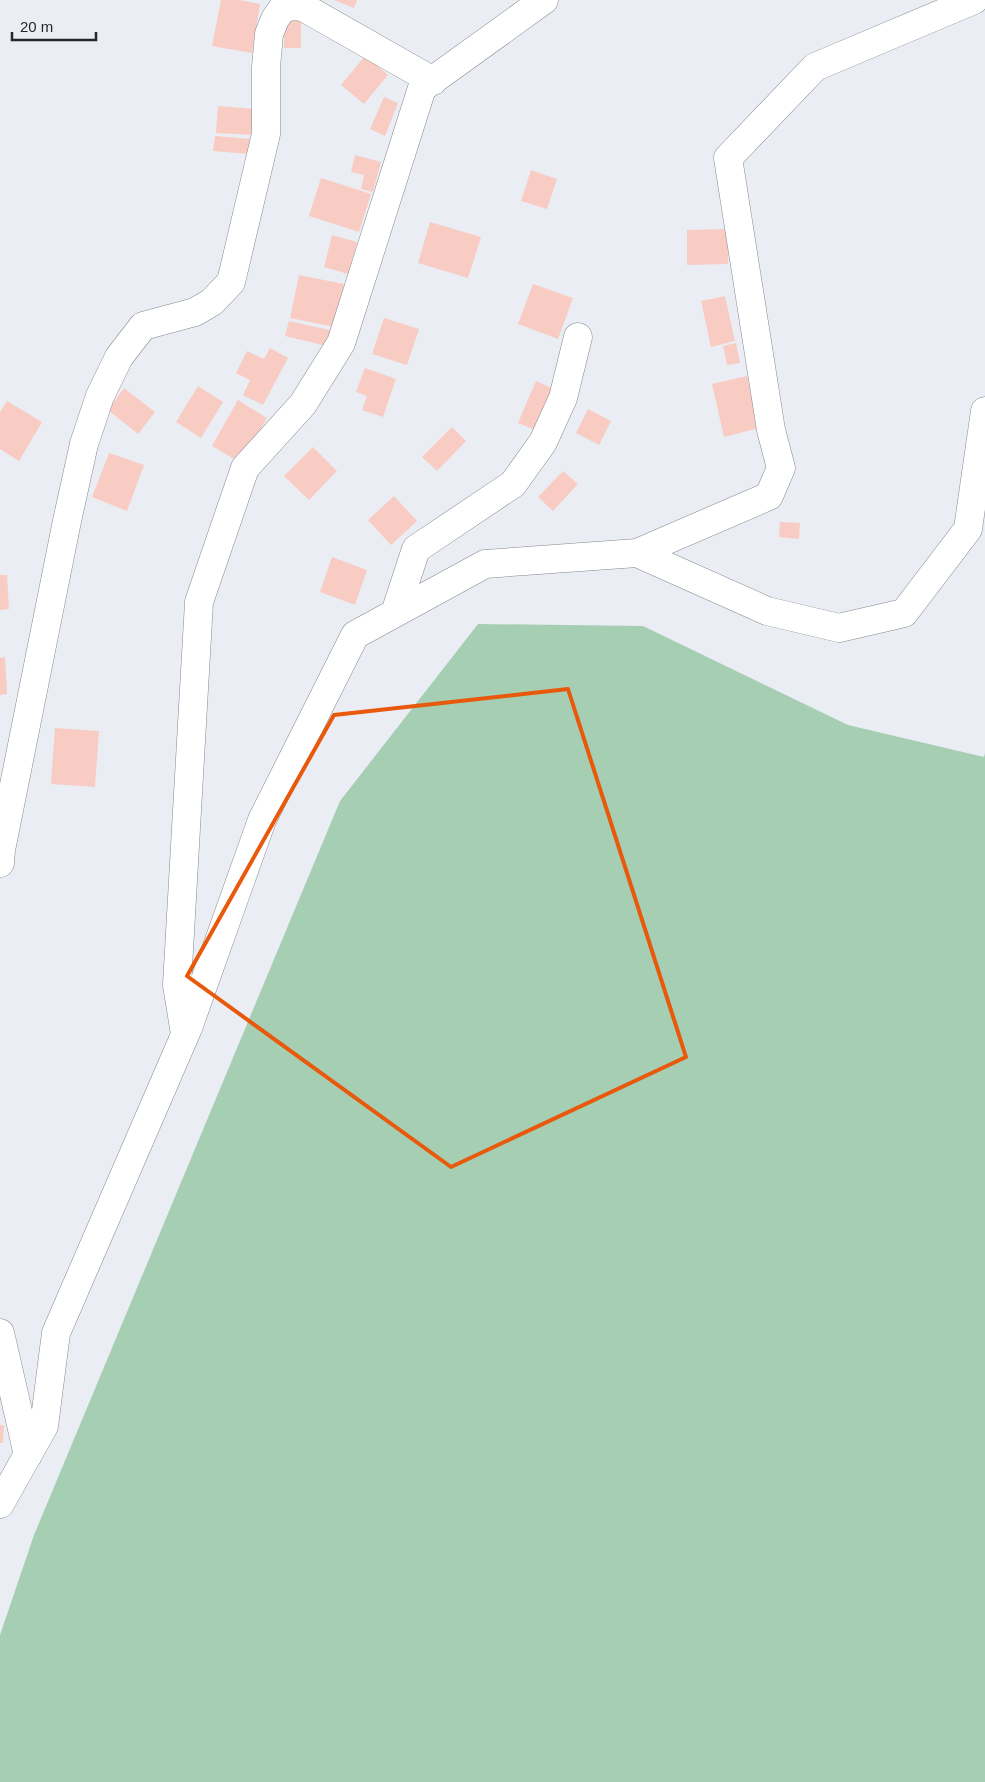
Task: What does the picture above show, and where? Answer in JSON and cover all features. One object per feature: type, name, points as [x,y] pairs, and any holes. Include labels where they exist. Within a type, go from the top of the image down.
[{"type":"street","points":[[185,1034],[177,985],[199,602],[244,468],[303,404],[342,343],[422,88],[544,0]]},
{"type":"street","points":[[0,1504],[44,1426],[56,1333],[185,1034],[266,812],[355,635],[485,564],[637,553],[769,496],[781,468],[771,430],[728,158],[815,68],[974,0]]},
{"type":"street","points":[[0,863],[63,540],[84,444],[100,396],[119,357],[143,326],[195,312],[212,302],[231,282],[266,134],[266,67],[269,34],[275,19],[282,9],[292,6],[303,7],[433,80]]},
{"type":"street","points":[[395,613],[416,549],[513,484],[543,442],[563,398],[578,337]]},
{"type":"street","points":[[637,553],[767,611],[839,628],[904,613],[968,529],[985,411]]},
{"type":"street","points":[[0,1333],[28,1455]]},
{"type":"highlighted area","points":[[568,689],[686,1057],[451,1167],[187,976],[334,715]]},
{"type":"green space","points":[[478,624],[643,626],[848,725],[984,757],[985,753],[985,1782],[0,1782],[0,1635],[34,1535],[340,801]]},
{"type":"building","points":[[221,0],[240,0],[260,4],[252,53],[212,46]]},
{"type":"building","points":[[334,0],[357,0],[354,8]]},
{"type":"building","points":[[284,19],[301,19],[301,48],[284,48]]},
{"type":"building","points":[[365,56],[388,75],[364,104],[341,85]]},
{"type":"building","points":[[384,97],[398,103],[385,136],[370,129]]},
{"type":"building","points":[[218,106],[255,109],[253,135],[216,133]]},
{"type":"building","points":[[215,136],[251,139],[250,154],[213,151]]},
{"type":"building","points":[[355,155],[381,162],[373,192],[361,189],[364,175],[351,172]]},
{"type":"building","points":[[531,170],[557,179],[547,209],[521,201]]},
{"type":"building","points":[[321,178],[371,194],[359,232],[309,216]]},
{"type":"building","points":[[430,222],[481,237],[468,278],[418,263]]},
{"type":"building","points":[[728,229],[728,264],[687,265],[687,230]]},
{"type":"building","points":[[332,235],[357,242],[348,274],[324,267]]},
{"type":"building","points":[[299,275],[344,284],[335,327],[290,318]]},
{"type":"building","points":[[533,284],[573,298],[558,339],[518,324]]},
{"type":"building","points":[[725,296],[735,341],[711,347],[701,301]]},
{"type":"building","points":[[384,318],[419,329],[407,365],[372,354]]},
{"type":"building","points":[[289,321],[334,331],[331,347],[285,336]]},
{"type":"building","points":[[736,343],[740,363],[727,365],[723,346]]},
{"type":"building","points":[[270,348],[288,358],[263,405],[243,395],[250,380],[236,373],[247,351],[264,359]]},
{"type":"building","points":[[365,368],[396,379],[383,417],[362,410],[367,396],[356,392]]},
{"type":"building","points":[[747,376],[759,428],[724,437],[712,384]]},
{"type":"building","points":[[536,381],[556,390],[538,431],[518,423]]},
{"type":"building","points":[[198,386],[223,402],[201,438],[176,422]]},
{"type":"building","points":[[124,388],[155,412],[138,434],[108,410]]},
{"type":"building","points":[[238,400],[267,418],[241,463],[212,446]]},
{"type":"building","points":[[7,401],[42,422],[19,461],[0,449],[0,412]]},
{"type":"building","points":[[588,409],[611,421],[599,445],[576,433]]},
{"type":"building","points":[[452,427],[466,441],[437,471],[422,457]]},
{"type":"building","points":[[313,447],[337,471],[309,500],[284,476]]},
{"type":"building","points":[[109,453],[144,465],[127,511],[92,497]]},
{"type":"building","points":[[563,471],[578,484],[553,511],[538,497]]},
{"type":"building","points":[[394,496],[417,521],[391,545],[368,520]]},
{"type":"building","points":[[780,522],[800,523],[799,539],[779,537]]},
{"type":"building","points":[[332,557],[367,570],[355,605],[320,592]]},
{"type":"building","points":[[0,575],[7,575],[9,609],[0,610]]},
{"type":"building","points":[[5,657],[7,694],[0,695],[0,658]]},
{"type":"building","points":[[55,728],[99,731],[95,787],[51,784]]},
{"type":"building","points":[[0,1425],[4,1425],[3,1443],[0,1443]]}]
